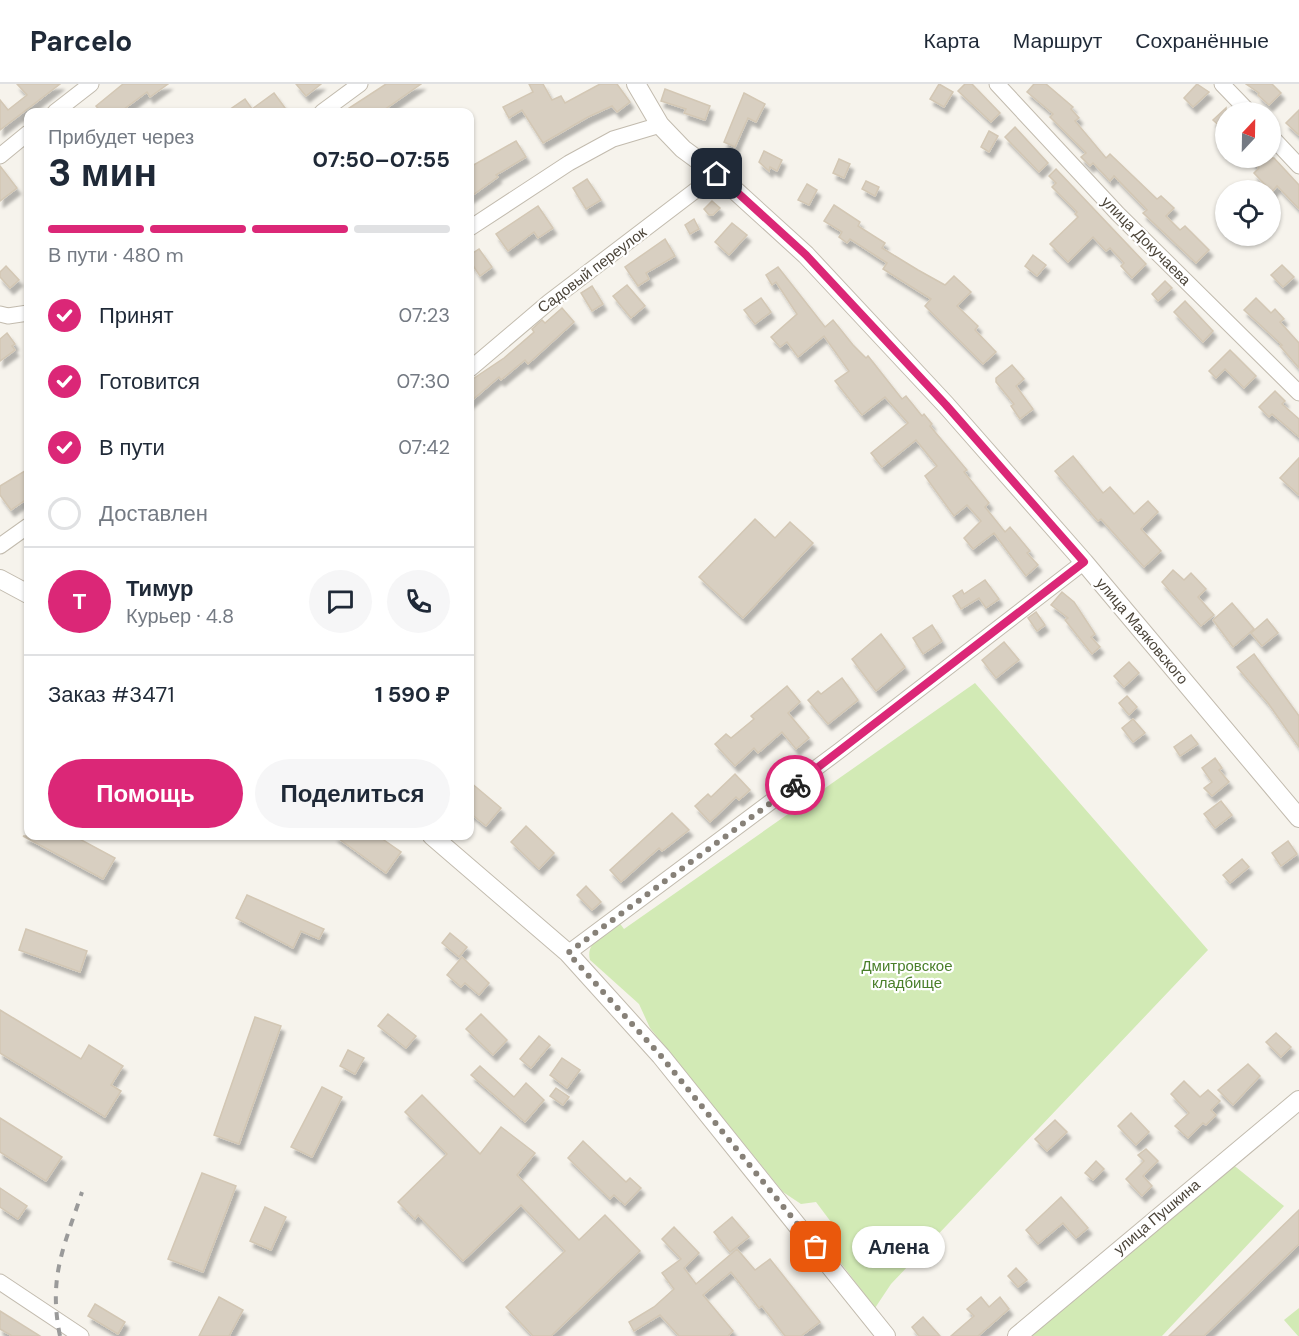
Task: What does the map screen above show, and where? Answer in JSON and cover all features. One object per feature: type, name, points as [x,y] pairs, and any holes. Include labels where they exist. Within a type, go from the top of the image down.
[{"type":"street","points":[[60,108],[91,84]]},
{"type":"street","points":[[327,108],[360,84]]},
{"type":"street","name":"улица Маяковского","points":[[636,84],[660,125],[683,148],[717,174],[806,255],[946,405],[1084,562],[1299,818]]},
{"type":"street","name":"улица Докучаева","points":[[997,84],[1118,214],[1299,393]]},
{"type":"street","points":[[1222,84],[1239,102]]},
{"type":"street","points":[[474,225],[569,163],[604,144],[660,125]]},
{"type":"street","points":[[0,156],[24,136]]},
{"type":"street","points":[[1281,147],[1299,166]]},
{"type":"street","name":"Садовый переулок","points":[[474,366],[549,302],[717,174]]},
{"type":"street","points":[[0,314],[8,316],[24,314]]},
{"type":"street","points":[[0,546],[24,529]]},
{"type":"street","points":[[568,953],[839,751],[1084,562]]},
{"type":"street","points":[[0,579],[24,592]]},
{"type":"street","points":[[437,840],[568,953],[661,1056],[886,1336]]},
{"type":"street","name":"улица Пушкина","points":[[1017,1336],[1299,1100]]},
{"type":"street","points":[[0,1282],[81,1336]]},
{"type":"green space","name":"Дмитровское кладбище","points":[[975,683],[1208,950],[891,1284],[875,1308],[834,1254],[830,1245],[834,1226],[816,1202],[801,1204],[783,1192],[650,1028],[639,1004],[590,960],[589,954],[593,943],[618,921],[624,929]]},
{"type":"green space","points":[[1226,1159],[1284,1206],[1162,1336],[1031,1336]]},
{"type":"green space","points":[[1299,1308],[1299,1336],[1298,1336],[1284,1320]]},
{"type":"building","points":[[17,84],[60,84],[29,108],[24,108],[24,112],[0,130],[0,100],[8,110],[27,95]]},
{"type":"building","points":[[123,84],[168,84],[150,97],[147,92],[125,108],[98,108],[96,106]]},
{"type":"building","points":[[296,84],[321,84],[306,96]]},
{"type":"building","points":[[386,84],[421,84],[387,108],[349,108]]},
{"type":"building","points":[[529,84],[543,84],[552,100],[561,96],[565,103],[600,84],[617,84],[630,102],[617,112],[612,106],[588,117],[543,143],[522,110],[509,118],[503,107],[533,92]]},
{"type":"building","points":[[939,84],[953,92],[944,107],[930,99]]},
{"type":"building","points":[[965,84],[972,84],[1000,113],[991,122],[958,91]]},
{"type":"building","points":[[1034,84],[1046,84],[1073,107],[1071,109],[1079,118],[1075,121],[1106,158],[1110,154],[1157,199],[1161,196],[1174,208],[1166,216],[1180,230],[1185,226],[1209,250],[1196,263],[1143,213],[1147,210],[1114,176],[1110,181],[1093,163],[1090,166],[1081,157],[1086,153],[1050,117],[1053,114],[1027,92]]},
{"type":"building","points":[[1197,84],[1209,92],[1193,107],[1184,98]]},
{"type":"building","points":[[1246,84],[1272,84],[1281,93],[1272,102],[1266,102],[1258,95],[1259,93]]},
{"type":"building","points":[[665,89],[710,106],[705,120],[684,113],[686,109],[661,101]]},
{"type":"building","points":[[274,93],[285,108],[253,108]]},
{"type":"building","points":[[744,93],[765,104],[756,122],[748,118],[735,147],[724,142]]},
{"type":"building","points":[[245,99],[251,108],[232,108]]},
{"type":"building","points":[[1299,110],[1299,135],[1286,123]]},
{"type":"building","points":[[1015,127],[1048,163],[1039,172],[1005,137]]},
{"type":"building","points":[[989,131],[998,136],[989,152],[981,147]]},
{"type":"building","points":[[516,141],[526,157],[496,175],[498,177],[474,194],[474,165]]},
{"type":"building","points":[[764,151],[782,160],[777,171],[770,167],[769,171],[759,162]]},
{"type":"building","points":[[839,159],[850,164],[844,178],[833,173]]},
{"type":"building","points":[[0,166],[17,188],[0,201]]},
{"type":"building","points":[[1281,166],[1299,185],[1299,209],[1281,190],[1281,180],[1261,180],[1254,173],[1259,168],[1281,168]]},
{"type":"building","points":[[1056,169],[1146,264],[1132,278],[1121,266],[1124,263],[1110,248],[1106,251],[1093,237],[1068,262],[1050,244],[1078,217],[1075,214],[1077,212],[1052,187],[1056,183],[1049,176]]},
{"type":"building","points":[[587,179],[601,200],[586,209],[573,188]]},
{"type":"building","points":[[866,181],[879,187],[875,196],[862,189]]},
{"type":"building","points":[[807,184],[817,190],[809,205],[798,200]]},
{"type":"building","points":[[712,201],[720,208],[713,215],[709,215],[704,209]]},
{"type":"building","points":[[834,205],[860,222],[858,226],[885,243],[882,248],[918,270],[945,285],[954,276],[971,292],[957,306],[978,326],[975,330],[996,352],[983,364],[925,306],[931,299],[883,269],[887,263],[850,239],[847,243],[839,237],[842,232],[824,221]]},
{"type":"building","points":[[538,206],[553,228],[538,238],[534,232],[508,251],[496,234]]},
{"type":"building","points":[[694,219],[699,229],[690,234],[685,225]]},
{"type":"building","points":[[732,223],[747,235],[729,255],[715,242]]},
{"type":"building","points":[[665,239],[675,256],[646,273],[649,279],[638,286],[625,267]]},
{"type":"building","points":[[479,249],[492,267],[480,276],[474,267],[474,252]]},
{"type":"building","points":[[1033,255],[1046,265],[1037,276],[1025,266]]},
{"type":"building","points":[[1282,265],[1294,277],[1283,287],[1271,275]]},
{"type":"building","points":[[6,266],[19,280],[10,288],[0,277],[0,272]]},
{"type":"building","points":[[778,267],[825,327],[833,320],[853,345],[866,358],[868,356],[902,399],[906,396],[922,416],[924,414],[932,424],[930,426],[967,470],[964,472],[989,503],[985,507],[1005,532],[1010,527],[1030,551],[1027,553],[1038,565],[1026,576],[994,533],[973,549],[964,538],[981,521],[967,505],[954,516],[925,476],[937,466],[916,440],[882,467],[871,453],[908,423],[885,397],[862,415],[835,381],[849,371],[824,336],[798,357],[787,342],[780,347],[771,337],[797,314],[776,282],[772,285],[766,275]]},
{"type":"building","points":[[1165,281],[1172,288],[1158,301],[1152,294]]},
{"type":"building","points":[[627,285],[645,306],[631,318],[613,296]]},
{"type":"building","points":[[592,286],[603,304],[592,311],[581,293]]},
{"type":"building","points":[[761,298],[771,312],[755,324],[744,310]]},
{"type":"building","points":[[1256,298],[1271,313],[1275,309],[1284,319],[1280,322],[1299,343],[1299,368],[1280,346],[1282,345],[1244,310]]},
{"type":"building","points":[[1185,301],[1213,331],[1203,342],[1174,312]]},
{"type":"building","points":[[562,308],[574,322],[528,364],[525,360],[501,380],[499,377],[474,399],[474,378],[504,358],[534,332],[532,329],[542,320],[545,323]]},
{"type":"building","points":[[7,333],[15,344],[12,346],[15,350],[0,361],[0,339]]},
{"type":"building","points":[[1230,350],[1256,376],[1244,388],[1225,369],[1216,378],[1209,371]]},
{"type":"building","points":[[1012,365],[1024,379],[1016,386],[1033,409],[1020,419],[1011,406],[1014,404],[996,382],[996,378]]},
{"type":"building","points":[[1275,391],[1285,401],[1282,404],[1299,419],[1299,437],[1272,414],[1269,417],[1259,407]]},
{"type":"building","points":[[1073,456],[1103,493],[1110,487],[1134,514],[1148,501],[1158,512],[1141,529],[1161,551],[1144,567],[1101,519],[1098,521],[1055,471]]},
{"type":"building","points":[[1299,458],[1299,495],[1280,478]]},
{"type":"building","points":[[24,471],[24,501],[11,510],[0,495],[0,486]]},
{"type":"building","points":[[755,519],[775,538],[790,522],[813,543],[743,618],[699,577]]},
{"type":"building","points":[[1173,570],[1184,580],[1191,573],[1206,589],[1198,597],[1214,615],[1201,626],[1162,582]]},
{"type":"building","points":[[985,580],[999,599],[986,608],[979,598],[961,609],[953,596],[962,590],[964,594]]},
{"type":"building","points":[[1062,592],[1074,602],[1095,634],[1091,637],[1100,647],[1092,654],[1065,620],[1068,618],[1051,605]]},
{"type":"building","points":[[1232,603],[1254,629],[1233,647],[1213,620]]},
{"type":"building","points":[[1036,612],[1045,625],[1037,631],[1028,618]]},
{"type":"building","points":[[1267,619],[1278,633],[1262,646],[1251,633]]},
{"type":"building","points":[[932,625],[942,641],[923,654],[913,638]]},
{"type":"building","points":[[881,634],[905,667],[876,691],[852,659]]},
{"type":"building","points":[[1004,642],[1019,660],[996,678],[982,660]]},
{"type":"building","points":[[1254,654],[1299,716],[1299,747],[1268,703],[1237,667]]},
{"type":"building","points":[[1129,662],[1139,673],[1124,687],[1114,676]]},
{"type":"building","points":[[842,678],[858,700],[828,724],[808,700],[818,691],[821,694]]},
{"type":"building","points":[[787,686],[800,702],[788,713],[809,738],[796,749],[782,732],[758,753],[754,748],[735,766],[715,744],[726,734],[731,738],[754,719],[751,716]]},
{"type":"building","points":[[1127,696],[1137,707],[1129,715],[1119,703]]},
{"type":"building","points":[[1133,719],[1145,733],[1133,742],[1122,728]]},
{"type":"building","points":[[1191,735],[1198,744],[1180,756],[1174,747]]},
{"type":"building","points":[[1215,758],[1222,768],[1219,770],[1229,782],[1212,796],[1204,788],[1212,782],[1202,768]]},
{"type":"building","points":[[735,774],[750,790],[739,800],[736,797],[710,822],[695,806],[708,794],[711,797]]},
{"type":"building","points":[[474,785],[501,808],[486,826],[474,816]]},
{"type":"building","points":[[1221,801],[1232,815],[1215,828],[1204,814]]},
{"type":"building","points":[[672,813],[689,830],[662,851],[659,848],[621,882],[610,870]]},
{"type":"building","points":[[526,826],[554,853],[539,869],[511,842]]},
{"type":"building","points":[[30,840],[81,840],[115,858],[103,879]]},
{"type":"building","points":[[341,840],[384,840],[401,852],[386,873]]},
{"type":"building","points":[[1288,841],[1297,854],[1281,866],[1272,853]]},
{"type":"building","points":[[1242,859],[1249,867],[1230,883],[1223,875]]},
{"type":"building","points":[[586,886],[601,902],[592,910],[577,895]]},
{"type":"building","points":[[247,895],[324,929],[319,939],[301,931],[293,948],[236,918]]},
{"type":"building","points":[[26,929],[87,951],[80,972],[19,950]]},
{"type":"building","points":[[450,933],[467,947],[459,957],[442,943]]},
{"type":"building","points":[[462,957],[489,983],[479,995],[465,983],[461,987],[447,975]]},
{"type":"building","points":[[0,1010],[81,1059],[89,1045],[123,1066],[111,1085],[121,1091],[105,1117],[0,1053]]},
{"type":"building","points":[[388,1014],[416,1036],[406,1048],[378,1026]]},
{"type":"building","points":[[481,1014],[507,1040],[493,1055],[466,1029]]},
{"type":"building","points":[[255,1017],[281,1026],[239,1144],[214,1135]]},
{"type":"building","points":[[1276,1033],[1291,1047],[1281,1057],[1266,1042]]},
{"type":"building","points":[[539,1036],[550,1045],[531,1068],[520,1059]]},
{"type":"building","points":[[348,1050],[364,1058],[355,1074],[340,1066]]},
{"type":"building","points":[[562,1058],[580,1070],[567,1088],[550,1075]]},
{"type":"building","points":[[1248,1064],[1260,1076],[1233,1105],[1218,1090]]},
{"type":"building","points":[[480,1066],[514,1097],[526,1083],[544,1100],[525,1122],[471,1075]]},
{"type":"building","points":[[1184,1081],[1200,1097],[1208,1090],[1220,1101],[1211,1110],[1216,1115],[1206,1125],[1203,1123],[1188,1138],[1175,1126],[1189,1113],[1171,1094]]},
{"type":"building","points":[[322,1087],[342,1097],[312,1157],[291,1147]]},
{"type":"building","points":[[556,1088],[569,1097],[563,1105],[550,1096]]},
{"type":"building","points":[[422,1095],[480,1154],[501,1127],[535,1153],[517,1175],[579,1240],[605,1215],[640,1251],[551,1336],[533,1336],[506,1307],[565,1251],[521,1205],[463,1261],[418,1215],[415,1219],[398,1202],[447,1154],[405,1112]]},
{"type":"building","points":[[1131,1113],[1149,1132],[1136,1145],[1118,1126]]},
{"type":"building","points":[[0,1118],[62,1157],[46,1181],[0,1152]]},
{"type":"building","points":[[1055,1120],[1067,1132],[1047,1151],[1035,1139]]},
{"type":"building","points":[[583,1141],[626,1182],[630,1178],[641,1188],[625,1205],[614,1195],[610,1199],[568,1158]]},
{"type":"building","points":[[1146,1149],[1158,1161],[1143,1176],[1152,1186],[1142,1196],[1126,1179],[1144,1161],[1138,1155]]},
{"type":"building","points":[[1096,1161],[1104,1169],[1093,1180],[1085,1173]]},
{"type":"building","points":[[202,1173],[236,1186],[203,1272],[168,1259]]},
{"type":"building","points":[[0,1188],[27,1206],[18,1219],[0,1207]]},
{"type":"building","points":[[1061,1197],[1088,1228],[1076,1238],[1063,1223],[1038,1244],[1026,1230]]},
{"type":"building","points":[[265,1207],[286,1217],[271,1250],[250,1241]]},
{"type":"building","points":[[1299,1210],[1299,1244],[1204,1336],[1169,1336]]},
{"type":"building","points":[[732,1217],[749,1237],[730,1252],[714,1232]]},
{"type":"building","points":[[674,1227],[699,1253],[684,1268],[696,1284],[737,1249],[755,1270],[770,1259],[820,1322],[801,1336],[785,1336],[762,1306],[759,1308],[731,1272],[703,1295],[733,1331],[728,1336],[679,1336],[660,1315],[634,1331],[629,1322],[654,1307],[674,1289],[662,1273],[681,1259],[662,1239]]},
{"type":"building","points":[[1016,1268],[1027,1280],[1018,1287],[1008,1276]]},
{"type":"building","points":[[219,1297],[243,1310],[229,1336],[199,1336]]},
{"type":"building","points":[[981,1297],[989,1307],[1000,1297],[1009,1309],[978,1336],[951,1336],[974,1316],[967,1309]]},
{"type":"building","points":[[95,1304],[125,1322],[118,1334],[88,1316]]},
{"type":"building","points":[[0,1311],[40,1336],[12,1336],[0,1329]]},
{"type":"building","points":[[923,1317],[940,1336],[919,1336],[912,1327]]},
{"type":"railway","points":[[60,1336],[57,1315],[57,1279],[64,1246],[82,1192]]},
{"type":"way so far","points":[[795,785],[568,953],[661,1056],[816,1247]]},
{"type":"place","name":"Алена","points":[[816,1247]]},
{"type":"route","points":[[717,174],[806,255],[946,405],[1084,562],[795,785]]}]
